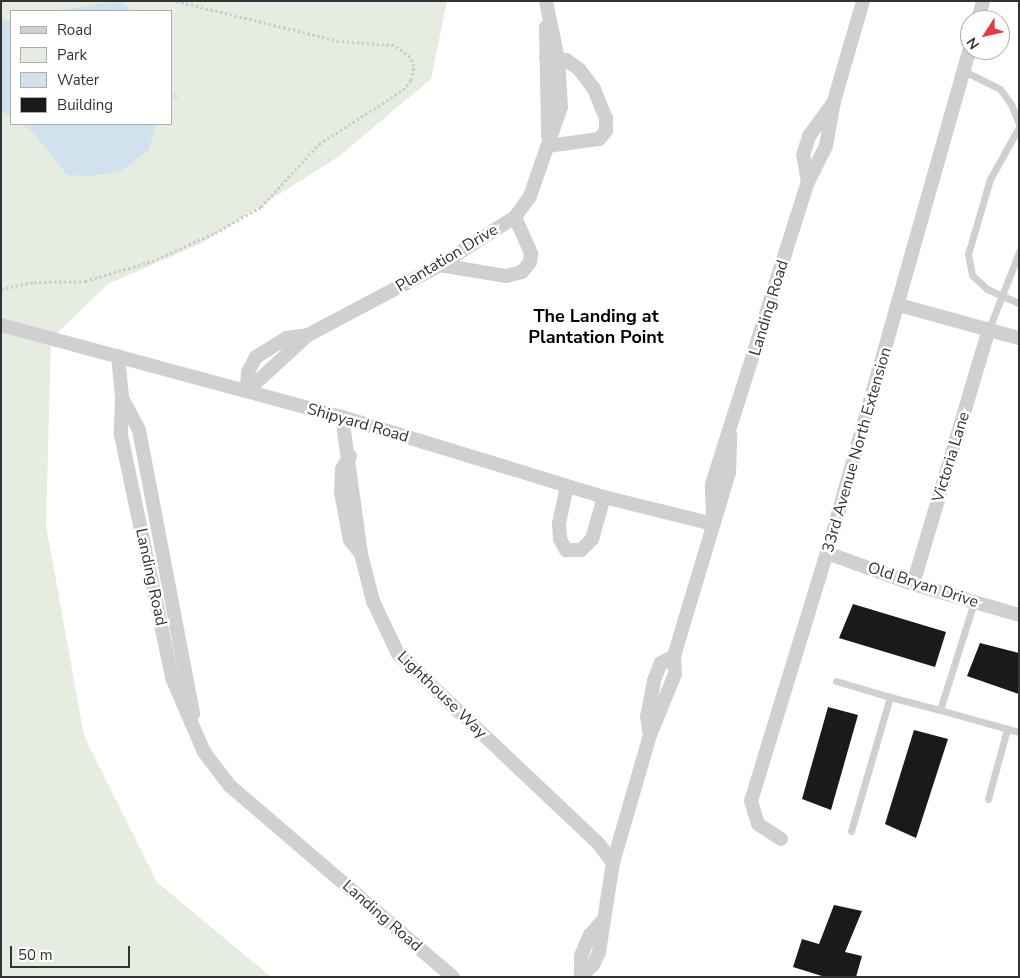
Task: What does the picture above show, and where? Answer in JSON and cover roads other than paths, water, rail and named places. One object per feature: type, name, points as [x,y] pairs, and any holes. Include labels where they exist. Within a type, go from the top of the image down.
[{"type":"street","name":"Landing Road","points":[[580,976],[580,956],[590,935],[602,921],[613,864],[650,735],[675,674],[674,656],[729,473],[730,435],[808,182],[826,146],[834,101],[863,2]]},
{"type":"street","name":"Plantation Drive","points":[[247,392],[308,335],[440,265],[515,216],[530,196],[561,107],[552,59],[546,3]]},
{"type":"street","points":[[548,146],[599,139],[606,131],[606,118],[594,89],[579,69],[552,59]]},
{"type":"street","name":"33rd Avenue North Extension","points":[[781,838],[758,824],[752,801],[899,305],[967,60]]},
{"type":"street","name":"Landing Road","points":[[808,182],[802,156],[809,136],[834,101]]},
{"type":"street","points":[[440,265],[506,276],[522,272],[530,262],[531,253],[515,216]]},
{"type":"street","points":[[899,305],[1019,338]]},
{"type":"street","name":"Shipyard Road","points":[[1,325],[342,417],[604,497],[713,524]]},
{"type":"street","name":"Victoria Lane","points":[[913,584],[989,329]]},
{"type":"street","name":"Landing Road","points":[[118,356],[122,397],[121,435],[172,678],[204,752],[230,786],[453,977]]},
{"type":"street","name":"Landing Road","points":[[122,397],[139,430],[192,711],[204,752]]},
{"type":"street","name":"Lighthouse Way","points":[[342,417],[350,456],[361,554],[373,601],[398,654],[598,843],[613,864]]},
{"type":"street","points":[[567,486],[559,524],[560,539],[566,550],[581,550],[592,539],[604,497]]},
{"type":"street","points":[[143,540],[159,538]]},
{"type":"street","name":"Old Bryan Drive","points":[[827,553],[913,584],[1019,615]]},
{"type":"lane","points":[[964,71],[1000,89],[1012,104],[1019,126],[990,179],[968,254],[972,275],[1002,296],[1019,303]]},
{"type":"lane","points":[[989,329],[1019,252]]},
{"type":"lane","points":[[940,710],[974,602]]},
{"type":"lane","points":[[836,681],[1019,732]]},
{"type":"lane","points":[[851,831],[890,697]]},
{"type":"lane","points":[[988,799],[1007,729]]},
{"type":"water","points":[[121,1],[131,10],[62,10]]},
{"type":"water","points":[[1,18],[10,22],[10,117],[1,110]]},
{"type":"water","points":[[22,125],[157,125],[148,151],[122,170],[92,176],[67,175],[33,132]]},
{"type":"district","name":"The Landing at Plantation Point","points":[[596,327]]}]
